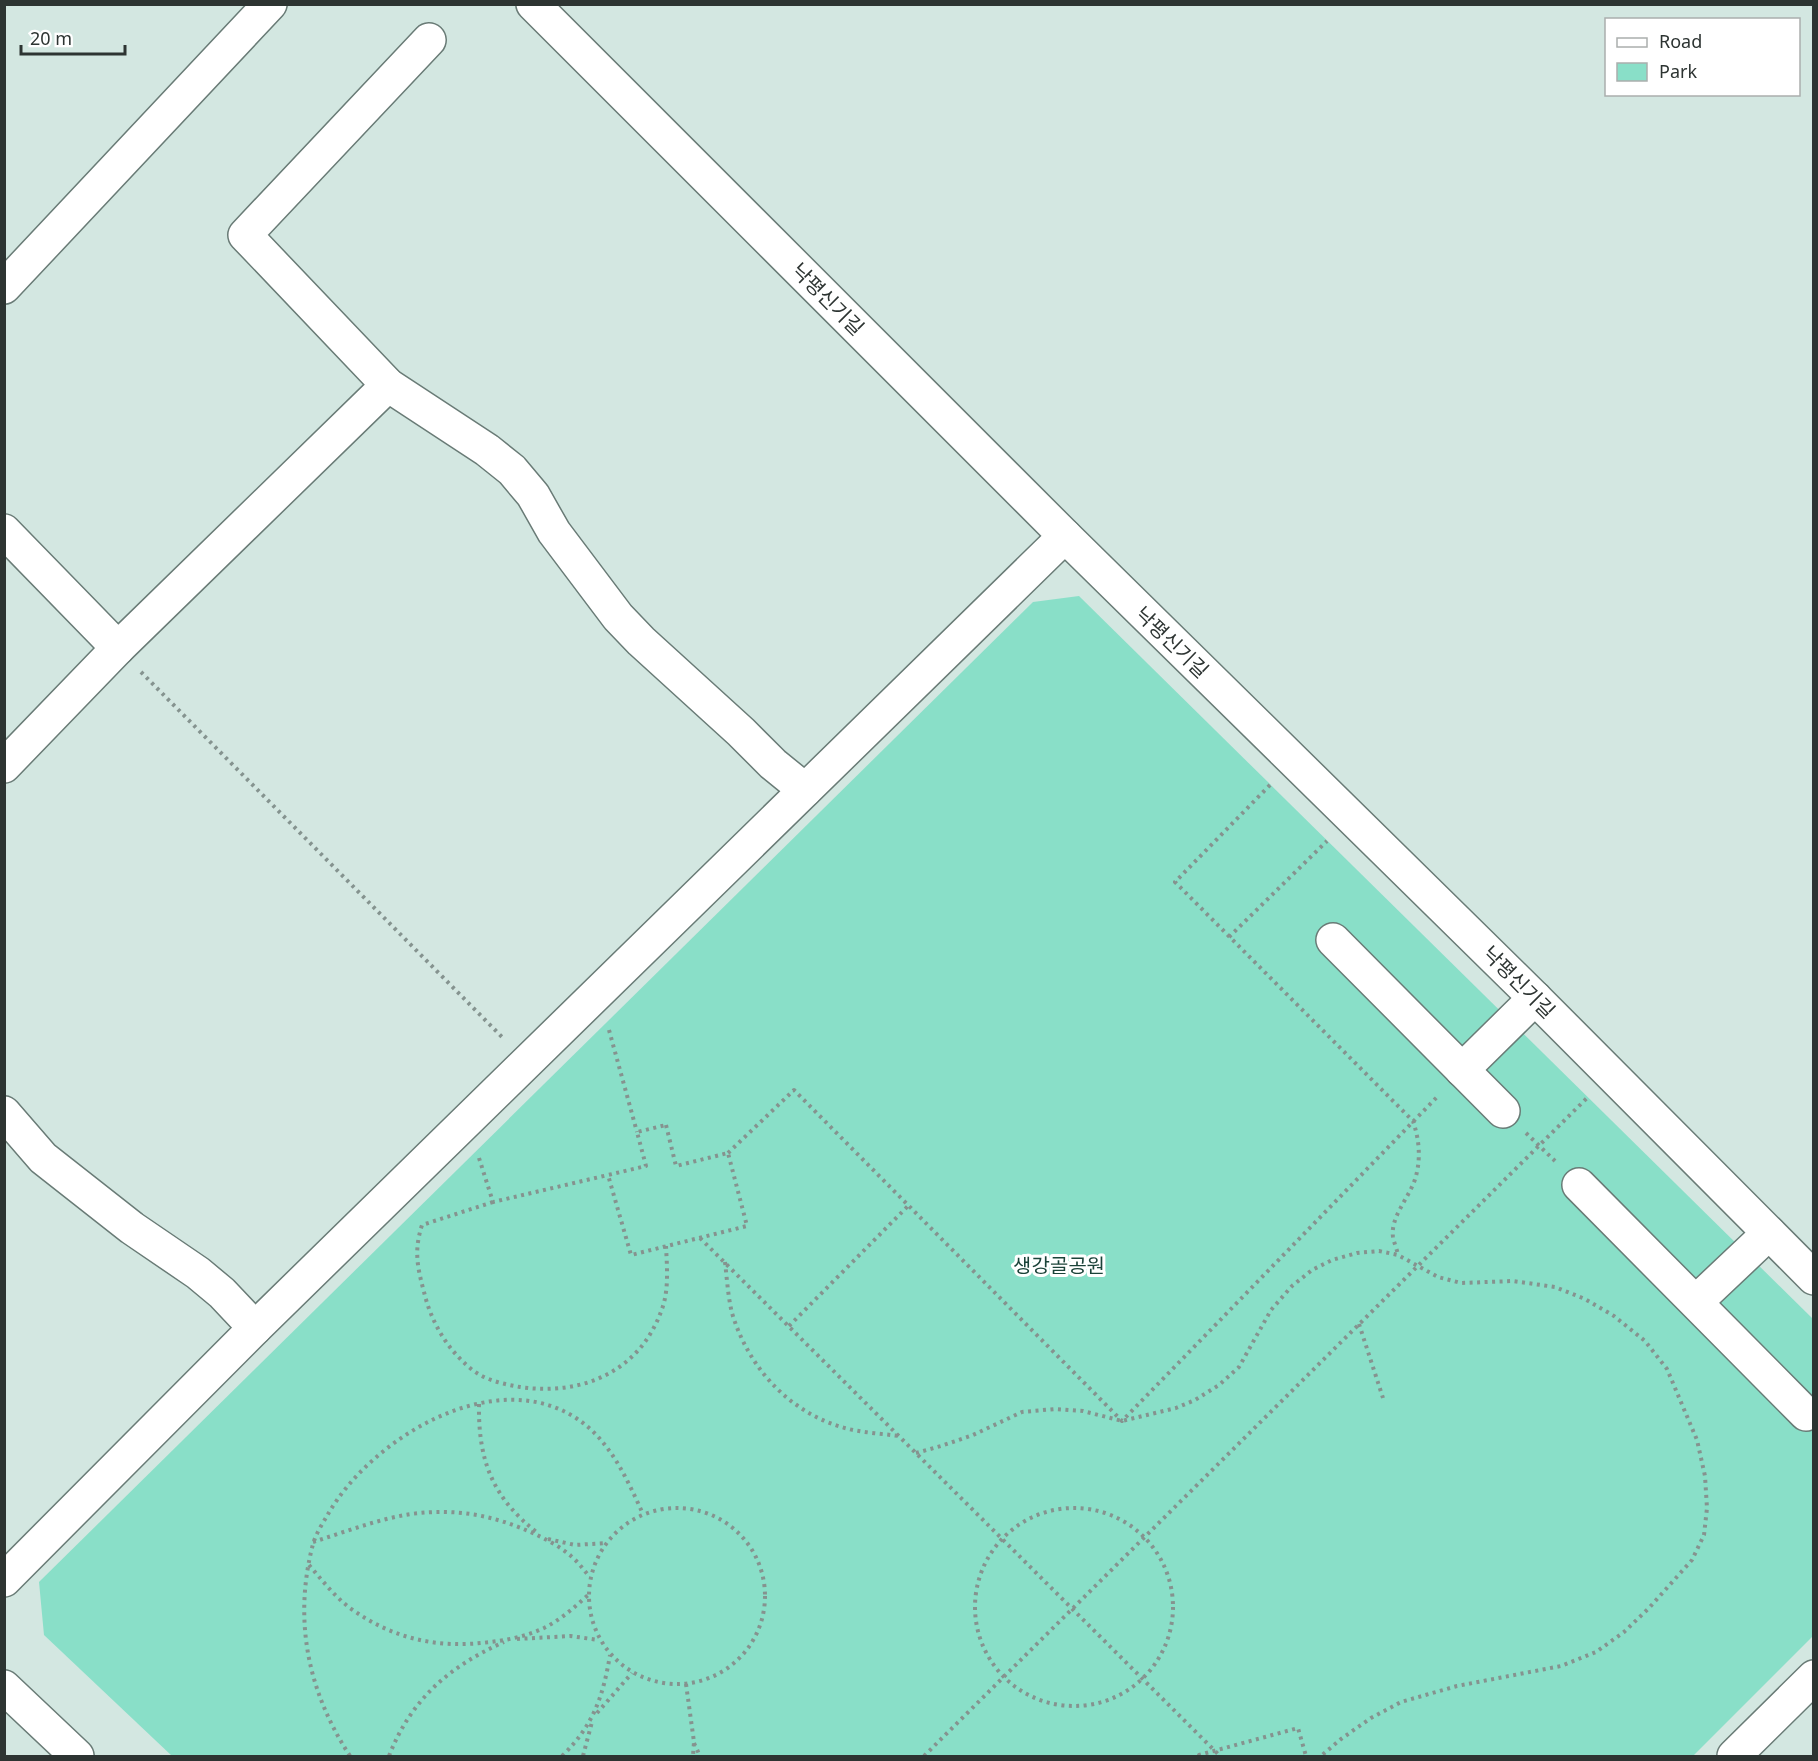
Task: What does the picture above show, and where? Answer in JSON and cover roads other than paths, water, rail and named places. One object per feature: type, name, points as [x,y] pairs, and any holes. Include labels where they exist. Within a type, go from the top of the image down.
[{"type":"street","points":[[4,287],[270,4]]},
{"type":"street","name":"낙평신기길","points":[[533,4],[1065,536],[1535,998],[1814,1278]]},
{"type":"street","points":[[429,40],[245,236],[388,385],[487,450],[512,470],[533,495],[560,540],[618,617],[640,641],[804,790]]},
{"type":"street","points":[[4,766],[118,648],[388,385]]},
{"type":"street","points":[[4,531],[118,648]]},
{"type":"street","points":[[4,1580],[255,1328],[1065,536]]},
{"type":"street","points":[[1333,940],[1503,1111]]},
{"type":"street","points":[[1462,1071],[1535,998]]},
{"type":"street","points":[[4,1113],[43,1158],[132,1228],[198,1273],[222,1293],[255,1328]]},
{"type":"street","points":[[1579,1185],[1806,1414]]},
{"type":"street","points":[[1696,1302],[1769,1233]]},
{"type":"street","points":[[1734,1756],[1814,1677]]},
{"type":"street","points":[[4,1687],[77,1756]]},
{"type":"park label","name":"생강골공원","points":[[1059,1265]]}]
